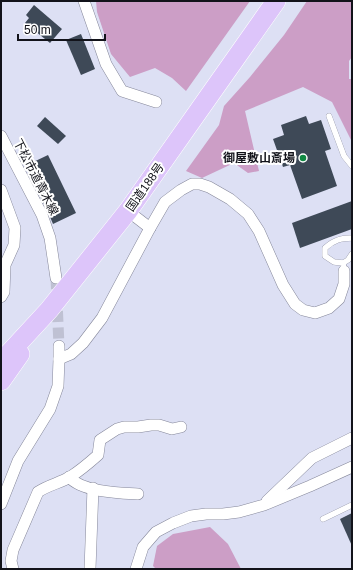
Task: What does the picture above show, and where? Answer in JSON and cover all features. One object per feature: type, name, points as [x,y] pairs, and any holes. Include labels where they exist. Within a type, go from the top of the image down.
[{"type":"highway","name":"国道188号","points":[[1,362],[49,310],[128,212],[276,1]]},
{"type":"highway","points":[[1,381],[49,310]]},
{"type":"street","points":[[84,1],[106,64],[122,91],[156,102]]},
{"type":"street","name":"下松市道青木線","points":[[1,136],[42,215],[50,238],[56,278]]},
{"type":"street","points":[[59,359],[71,354],[83,343],[102,318],[165,202],[192,184],[200,184],[209,187],[230,199],[248,214],[259,231],[283,285],[295,304],[303,310],[315,313],[329,308],[339,298],[346,273]]},
{"type":"street","points":[[1,190],[15,228],[14,245],[3,264],[4,292],[1,298]]},
{"type":"street","points":[[128,212],[150,228]]},
{"type":"street","points":[[1,504],[18,461],[50,409],[58,386],[58,346]]},
{"type":"street","points":[[13,569],[11,561],[13,550],[38,492],[47,486],[69,477],[85,467],[98,455],[100,440],[117,429],[151,425],[159,425],[172,429],[181,427]]},
{"type":"street","points":[[264,505],[312,458],[352,438]]},
{"type":"street","points":[[136,569],[143,547],[156,532],[173,523],[191,516],[239,512],[264,505],[352,468]]},
{"type":"street","points":[[69,477],[74,483],[93,488],[116,493],[138,494]]},
{"type":"street","points":[[90,569],[93,488]]},
{"type":"lane","points":[[329,116],[344,156],[352,166]]},
{"type":"lane","points":[[346,273],[334,262],[324,256],[325,248],[332,242],[342,238],[352,238]]},
{"type":"lane","points":[[346,273],[348,260],[352,254]]},
{"type":"lane","points":[[323,518],[352,505]]},
{"type":"shaded area","points":[[96,1],[250,1],[186,91],[172,78],[155,68],[130,77],[111,54],[97,12]]},
{"type":"shaded area","points":[[307,1],[352,1],[352,57],[349,61],[349,79],[352,79],[352,142],[332,102],[303,87],[245,111],[259,171],[248,173],[234,163],[202,178],[186,171],[219,125],[224,106],[284,35]]},
{"type":"shaded area","points":[[210,527],[228,544],[241,569],[156,569],[153,566],[157,546],[173,534]]},
{"type":"building","points":[[34,5],[62,29],[50,43],[25,23],[29,18],[26,15]]},
{"type":"building","points":[[81,34],[95,69],[81,75],[66,40]]},
{"type":"building","name":"御屋敷山斎場","points":[[306,116],[309,124],[321,120],[331,149],[325,151],[337,186],[302,199],[290,165],[283,167],[273,139],[284,135],[281,125]]},
{"type":"building","points":[[45,117],[66,136],[58,144],[37,126]]},
{"type":"building","points":[[48,155],[76,213],[53,224],[25,166]]},
{"type":"building","points":[[352,201],[352,229],[300,248],[292,223]]},
{"type":"building","points":[[352,513],[352,546],[340,519]]},
{"type":"tunnel","points":[[56,278],[59,346]]},
{"type":"place","name":"御屋敷山斎場","points":[[303,158]]}]
